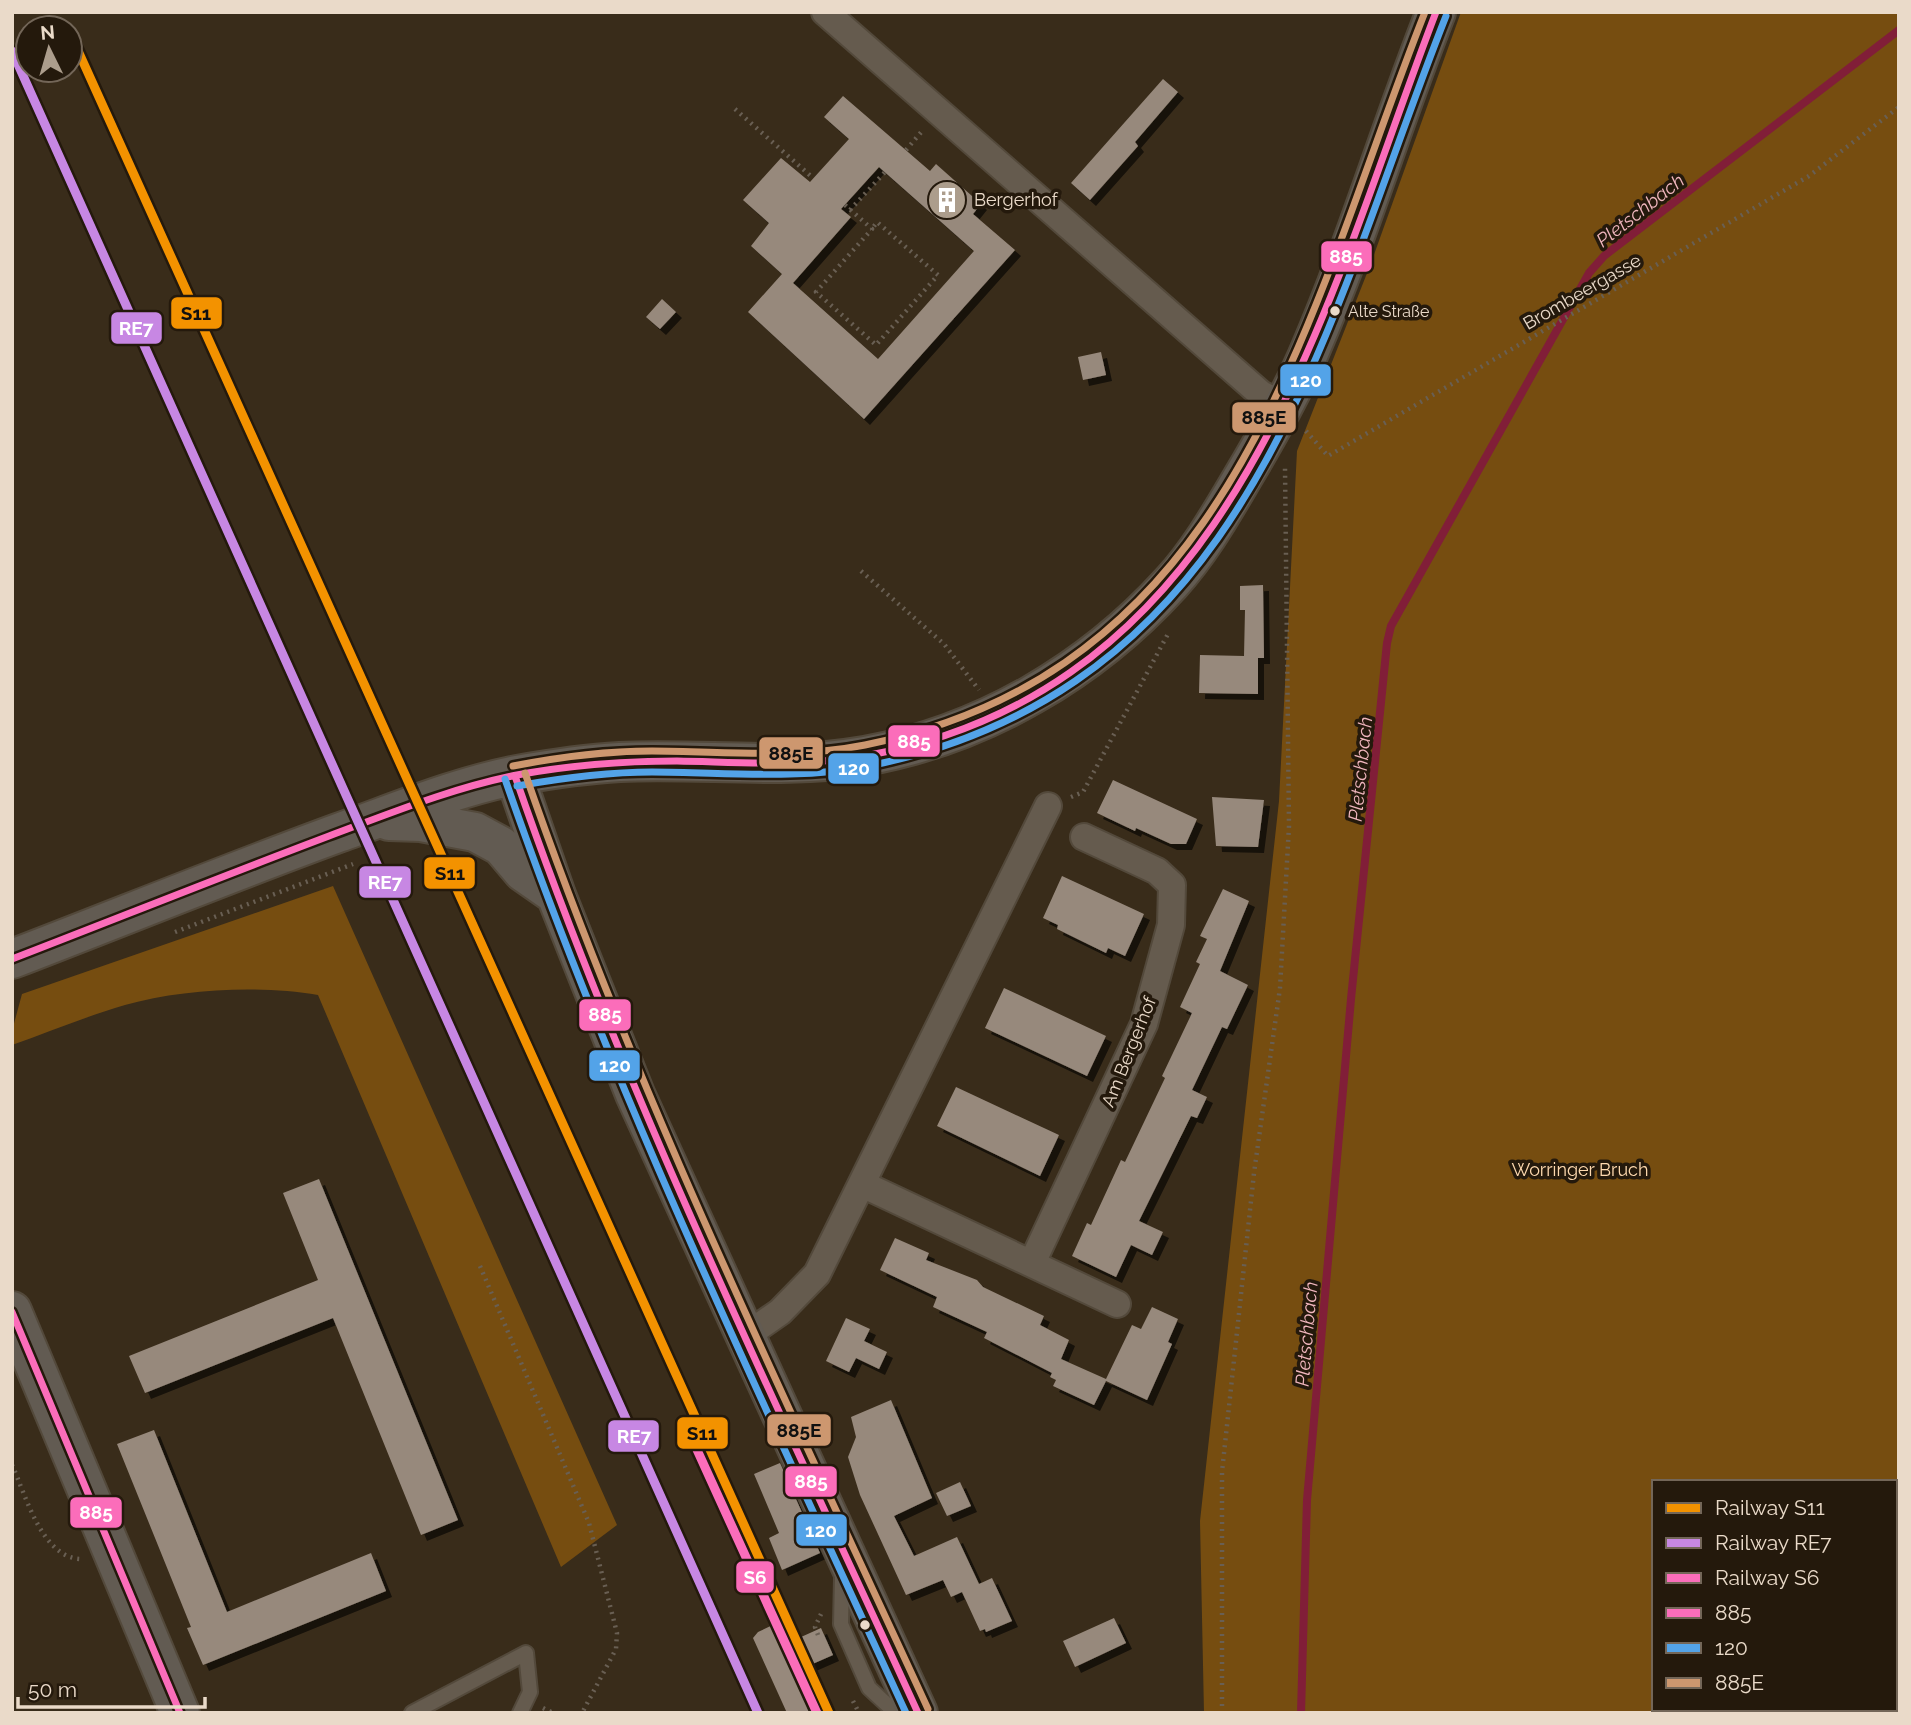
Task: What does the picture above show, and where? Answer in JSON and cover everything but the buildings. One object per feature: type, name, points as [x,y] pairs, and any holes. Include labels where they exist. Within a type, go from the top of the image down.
[{"type":"main road","points":[[12,959],[309,844],[476,784],[569,766],[623,762],[760,763],[862,757],[928,741],[995,715],[1086,661],[1132,622],[1173,581],[1217,520],[1284,406],[1312,348],[1436,12]]},
{"type":"main road","points":[[515,776],[556,895],[635,1094],[918,1713]]},
{"type":"main road","points":[[374,820],[421,822],[475,832],[501,846],[523,872],[556,895]]},
{"type":"main road","points":[[12,1311],[180,1713]]},
{"type":"street","points":[[825,12],[1261,394],[1284,406]]},
{"type":"street","points":[[747,1335],[780,1312],[817,1274],[864,1185],[1048,806]]},
{"type":"street","name":"Am Bergerhof","points":[[1032,1263],[1144,1024],[1171,925],[1172,886],[1157,871],[1084,837]]},
{"type":"street","points":[[864,1185],[1117,1304]]},
{"type":"lane","points":[[852,1566],[842,1578],[841,1624],[869,1688],[895,1713]]},
{"type":"lane","points":[[412,1713],[526,1653],[530,1692],[520,1713]]},
{"type":"path","name":"Brombeergasse","points":[[1284,406],[1328,456],[1809,176],[1899,107]]},
{"type":"path","points":[[735,109],[813,178]]},
{"type":"path","points":[[850,210],[885,172]]},
{"type":"path","points":[[845,205],[872,229]]},
{"type":"path","points":[[877,222],[938,275],[876,345],[816,292],[872,229],[877,222]]},
{"type":"path","points":[[1222,1713],[1222,1472],[1254,1173],[1280,988],[1289,826],[1285,462]]},
{"type":"path","points":[[861,571],[944,644],[995,715]]},
{"type":"path","points":[[1048,806],[1083,792],[1174,624]]},
{"type":"path","points":[[162,936],[312,881],[363,859]]},
{"type":"path","points":[[481,1266],[589,1523],[617,1633],[616,1649],[582,1713]]},
{"type":"path","points":[[12,1465],[45,1535],[57,1551],[69,1559],[82,1559],[110,1550]]},
{"type":"green space","name":"Worringer Bruch","points":[[1461,12],[1899,12],[1899,1713],[1204,1713],[1200,1521],[1279,801],[1297,451],[1371,263]]},
{"type":"green space","points":[[333,886],[617,1525],[561,1567],[318,995],[271,990],[221,990],[171,995],[111,1009],[12,1045],[12,1031],[22,994]]},
{"type":"waterway","name":"Pletschbach","points":[[1301,1713],[1307,1500],[1351,999],[1387,643],[1391,626],[1589,273],[1604,256],[1899,30]]},
{"type":"rail line","name":"RE7","points":[[12,51],[758,1713]]},
{"type":"rail line","name":"S11","points":[[84,64],[829,1713]]},
{"type":"rail line","name":"S6","points":[[693,1441],[817,1713]]},
{"type":"transit line","name":"885E","points":[[513,766],[617,752],[786,753],[865,745],[992,704],[1094,641],[1175,560],[1241,464],[1294,357],[1340,244],[1425,12]]},
{"type":"transit line","name":"885","points":[[12,959],[329,836],[469,787],[517,775],[597,764],[677,761],[795,763],[865,756],[992,717],[1095,654],[1179,570],[1247,471],[1303,362],[1351,245],[1436,12]]},
{"type":"transit line","name":"120","points":[[517,786],[618,773],[788,774],[869,766],[1000,724],[1105,660],[1188,577],[1256,479],[1311,370],[1358,254],[1446,16]]},
{"type":"transit line","name":"885E","points":[[525,773],[568,893],[664,1129],[767,1362],[928,1709]]},
{"type":"transit line","name":"885","points":[[515,776],[558,896],[654,1133],[918,1713]]},
{"type":"transit line","name":"120","points":[[505,779],[548,899],[643,1134],[746,1367],[906,1713]]},
{"type":"transit line","name":"885","points":[[12,1312],[180,1713]]},
{"type":"place","name":"Bergerhof","points":[[947,200]]},
{"type":"place","name":"Alte Straße","points":[[1335,311]]}]
